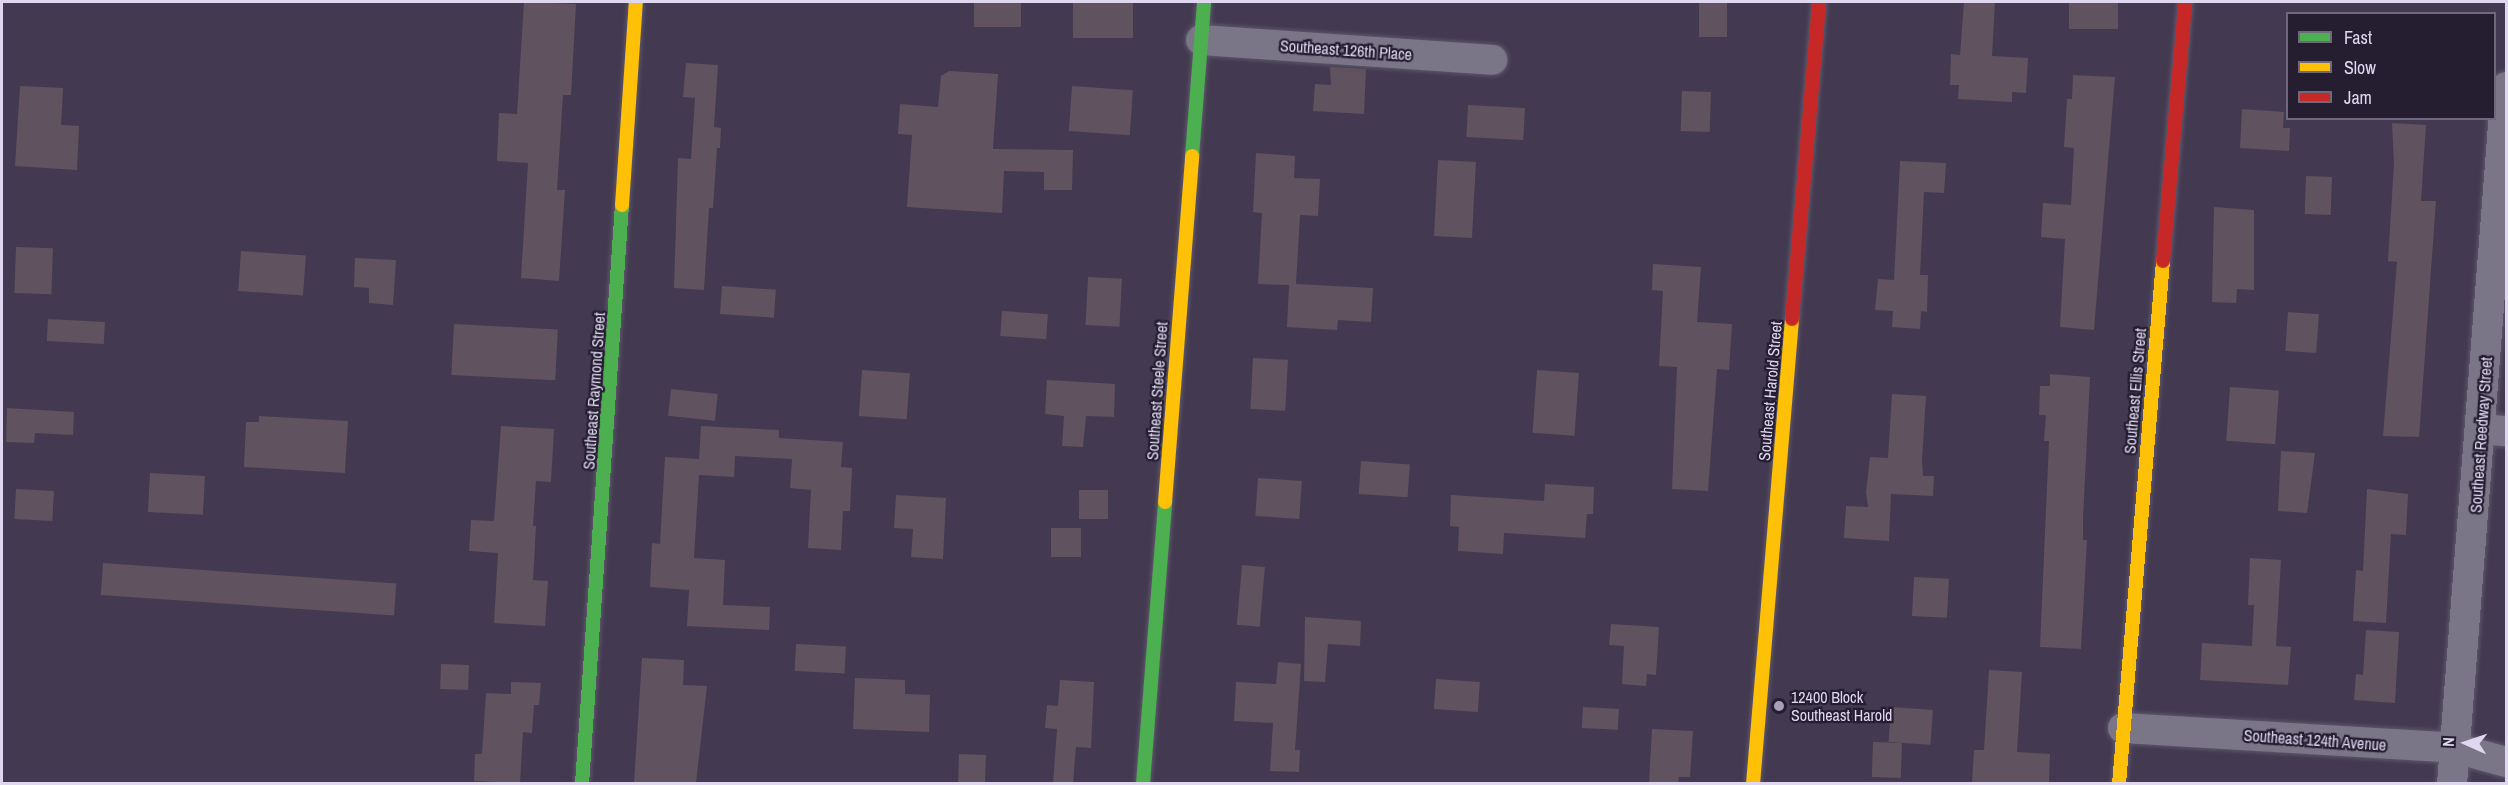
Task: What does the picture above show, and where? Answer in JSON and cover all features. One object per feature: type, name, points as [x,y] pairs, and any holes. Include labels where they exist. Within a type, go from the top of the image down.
[{"type":"street","name":"Southeast Raymond Street","points":[[582,783],[636,2]]},
{"type":"street","name":"Southeast Steele Street","points":[[1143,783],[1204,2]]},
{"type":"street","name":"Southeast Harold Street","points":[[1753,783],[1819,2]]},
{"type":"street","name":"Southeast Ellis Street","points":[[2119,783],[2185,2]]},
{"type":"street","name":"Southeast 126th Place","points":[[1201,39],[1492,60]]},
{"type":"street","name":"Southeast Reedway Street","points":[[2452,783],[2494,430],[2506,87]]},
{"type":"street","name":"Southeast 124th Avenue","points":[[2123,728],[2455,748],[2506,762]]},
{"type":"building","points":[[524,2],[576,4],[571,95],[563,95],[557,190],[565,190],[559,281],[521,278],[528,163],[497,161],[499,113],[517,114]]},
{"type":"building","points":[[974,2],[1021,2],[1021,27],[974,27]]},
{"type":"building","points":[[1073,2],[1133,2],[1133,38],[1073,38]]},
{"type":"building","points":[[1699,2],[1727,2],[1727,37],[1699,37]]},
{"type":"building","points":[[1964,2],[1995,2],[1992,56],[2028,58],[2026,93],[2012,92],[2012,102],[1958,99],[1959,85],[1950,85],[1951,54],[1960,55]]},
{"type":"building","points":[[2069,2],[2118,2],[2118,29],[2069,29]]},
{"type":"building","points":[[686,63],[718,65],[714,127],[721,128],[720,148],[717,148],[713,208],[709,208],[704,290],[674,288],[678,158],[691,159],[695,98],[683,97]]},
{"type":"building","points":[[1330,67],[1366,69],[1364,114],[1313,111],[1315,84],[1331,85]]},
{"type":"building","points":[[949,71],[998,74],[993,149],[1073,150],[1072,190],[1044,190],[1044,172],[1004,171],[1002,213],[907,207],[912,135],[898,134],[900,104],[938,107],[941,76]]},
{"type":"building","points":[[2073,75],[2115,77],[2094,330],[2060,327],[2065,239],[2041,237],[2043,203],[2071,205],[2074,148],[2064,147],[2067,99],[2072,99]]},
{"type":"building","points":[[20,86],[63,88],[61,125],[79,126],[77,170],[15,166]]},
{"type":"building","points":[[1072,86],[1133,90],[1130,135],[1069,131]]},
{"type":"building","points":[[1682,91],[1711,92],[1710,132],[1681,131]]},
{"type":"building","points":[[1468,105],[1525,108],[1523,140],[1466,137]]},
{"type":"building","points":[[2242,109],[2284,112],[2283,128],[2290,128],[2289,151],[2240,148]]},
{"type":"building","points":[[2392,123],[2426,125],[2421,201],[2436,201],[2419,437],[2383,436],[2397,262],[2388,261],[2394,163]]},
{"type":"building","points":[[1256,153],[1295,156],[1294,178],[1320,179],[1318,216],[1300,215],[1296,284],[1373,288],[1371,322],[1338,320],[1337,330],[1287,327],[1289,285],[1258,284],[1262,213],[1253,212]]},
{"type":"building","points":[[1438,160],[1476,162],[1472,238],[1434,236]]},
{"type":"building","points":[[1900,161],[1946,163],[1944,193],[1924,192],[1920,275],[1928,275],[1927,312],[1921,311],[1920,329],[1892,327],[1893,311],[1875,310],[1878,279],[1894,280]]},
{"type":"building","points":[[2306,176],[2332,177],[2331,215],[2305,214]]},
{"type":"building","points":[[2214,207],[2254,210],[2254,290],[2237,289],[2236,303],[2212,302]]},
{"type":"building","points":[[16,247],[53,248],[51,294],[14,293]]},
{"type":"building","points":[[241,251],[306,256],[303,295],[238,291]]},
{"type":"building","points":[[355,258],[396,260],[393,305],[369,303],[369,288],[354,287]]},
{"type":"building","points":[[1653,264],[1701,267],[1697,322],[1732,324],[1729,370],[1717,369],[1708,491],[1672,489],[1677,367],[1659,366],[1663,291],[1652,290]]},
{"type":"building","points":[[1088,277],[1122,279],[1119,327],[1085,325]]},
{"type":"building","points":[[722,286],[776,290],[774,318],[720,314]]},
{"type":"building","points":[[1002,311],[1048,314],[1046,339],[1000,336]]},
{"type":"building","points":[[2288,312],[2319,314],[2316,353],[2285,351]]},
{"type":"building","points":[[48,319],[105,322],[104,344],[47,341]]},
{"type":"building","points":[[454,324],[558,329],[555,380],[451,375]]},
{"type":"building","points":[[1253,358],[1288,360],[1285,411],[1250,409]]},
{"type":"building","points":[[862,370],[910,373],[907,419],[859,416]]},
{"type":"building","points":[[1537,370],[1579,373],[1575,436],[1533,433]]},
{"type":"building","points":[[2050,374],[2090,377],[2083,518],[2083,540],[2087,540],[2081,649],[2040,647],[2049,441],[2044,441],[2046,415],[2039,415],[2040,386],[2050,386]]},
{"type":"building","points":[[1047,380],[1115,384],[1114,417],[1086,416],[1083,447],[1062,446],[1064,416],[1045,414]]},
{"type":"building","points":[[2230,387],[2279,390],[2275,444],[2226,441]]},
{"type":"building","points":[[671,389],[718,394],[715,421],[668,416]]},
{"type":"building","points":[[1892,394],[1926,396],[1923,476],[1934,476],[1933,496],[1891,494],[1889,541],[1844,538],[1846,506],[1868,507],[1866,492],[1870,457],[1888,458]]},
{"type":"building","points":[[7,408],[74,412],[73,435],[35,433],[34,443],[6,442]]},
{"type":"building","points":[[259,416],[348,421],[345,473],[244,467],[246,422],[259,422]]},
{"type":"building","points":[[501,426],[554,429],[551,482],[536,481],[533,526],[536,526],[533,580],[548,581],[545,626],[494,623],[498,553],[469,551],[471,520],[494,521]]},
{"type":"building","points":[[701,426],[779,430],[779,438],[843,442],[841,467],[852,468],[850,511],[843,511],[841,550],[808,548],[811,490],[790,488],[792,459],[735,456],[734,477],[699,475],[694,558],[725,560],[723,605],[770,607],[769,630],[687,626],[689,590],[650,587],[652,543],[660,544],[665,457],[699,459]]},
{"type":"building","points":[[2281,451],[2315,453],[2307,513],[2278,511]]},
{"type":"building","points":[[1361,461],[1410,464],[1408,497],[1359,494]]},
{"type":"building","points":[[150,473],[205,476],[203,515],[148,512]]},
{"type":"building","points":[[1258,478],[1302,481],[1299,519],[1255,516]]},
{"type":"building","points":[[1545,484],[1594,487],[1593,514],[1587,514],[1585,538],[1504,533],[1503,554],[1458,551],[1459,527],[1450,526],[1451,495],[1544,501]]},
{"type":"building","points":[[16,489],[54,491],[52,521],[14,519]]},
{"type":"building","points":[[2367,489],[2408,494],[2406,535],[2391,534],[2386,623],[2353,621],[2356,570],[2363,571]]},
{"type":"building","points":[[1079,490],[1108,490],[1108,519],[1079,519]]},
{"type":"building","points":[[896,495],[946,498],[943,559],[911,557],[913,529],[894,528]]},
{"type":"building","points":[[1051,528],[1081,528],[1081,557],[1051,557]]},
{"type":"building","points":[[2250,558],[2281,560],[2276,646],[2291,647],[2288,685],[2200,680],[2202,643],[2252,646],[2254,605],[2248,605]]},
{"type":"building","points":[[103,563],[396,584],[394,615],[101,595]]},
{"type":"building","points":[[1242,565],[1265,567],[1260,627],[1237,625]]},
{"type":"building","points":[[1914,577],[1949,579],[1947,618],[1912,616]]},
{"type":"building","points":[[1305,617],[1361,621],[1360,646],[1328,644],[1325,682],[1304,681]]},
{"type":"building","points":[[1611,624],[1659,627],[1656,675],[1647,674],[1646,686],[1622,684],[1624,646],[1609,645]]},
{"type":"building","points":[[2366,630],[2399,632],[2395,703],[2354,700],[2356,674],[2363,675]]},
{"type":"building","points":[[796,644],[846,647],[845,674],[795,671]]},
{"type":"building","points":[[642,658],[684,660],[683,685],[707,686],[696,783],[634,783]]},
{"type":"building","points":[[1278,662],[1301,664],[1295,750],[1300,750],[1299,772],[1270,771],[1273,723],[1234,721],[1236,682],[1276,684]]},
{"type":"building","points":[[441,664],[469,665],[468,690],[440,689]]},
{"type":"building","points":[[1989,670],[2022,672],[2017,752],[2050,754],[2049,783],[1972,783],[1974,750],[1984,750]]},
{"type":"building","points":[[855,678],[905,680],[905,694],[930,695],[929,732],[853,729]]},
{"type":"building","points":[[1436,679],[1480,682],[1478,712],[1434,709]]},
{"type":"building","points":[[1060,680],[1094,682],[1091,748],[1076,747],[1073,783],[1053,783],[1057,729],[1045,728],[1047,705],[1058,706]]},
{"type":"building","points":[[511,682],[541,683],[539,705],[534,705],[532,733],[523,732],[520,783],[474,781],[475,754],[482,754],[486,693],[511,694]]},
{"type":"building","points":[[1583,707],[1619,709],[1618,730],[1582,728]]},
{"type":"building","points":[[1891,707],[1933,710],[1930,745],[1889,742]]},
{"type":"building","points":[[1652,729],[1693,731],[1690,777],[1679,777],[1678,783],[1649,783]]},
{"type":"building","points":[[1873,742],[1902,743],[1901,778],[1872,777]]},
{"type":"building","points":[[959,754],[986,755],[985,784],[958,783]]},
{"type":"traffic: fast","points":[[1192,156],[1204,2]]},
{"type":"traffic: fast","points":[[582,784],[622,205]]},
{"type":"traffic: fast","points":[[1143,784],[1165,502]]},
{"type":"traffic: slow","points":[[622,205],[636,2]]},
{"type":"traffic: slow","points":[[1165,502],[1192,156]]},
{"type":"traffic: slow","points":[[2119,784],[2163,261]]},
{"type":"traffic: slow","points":[[1753,784],[1792,319]]},
{"type":"traffic: jam","points":[[1792,319],[1819,2]]},
{"type":"traffic: jam","points":[[2163,261],[2185,2]]},
{"type":"place","name":"12400 Block Southeast Harold","points":[[1779,706]]}]
